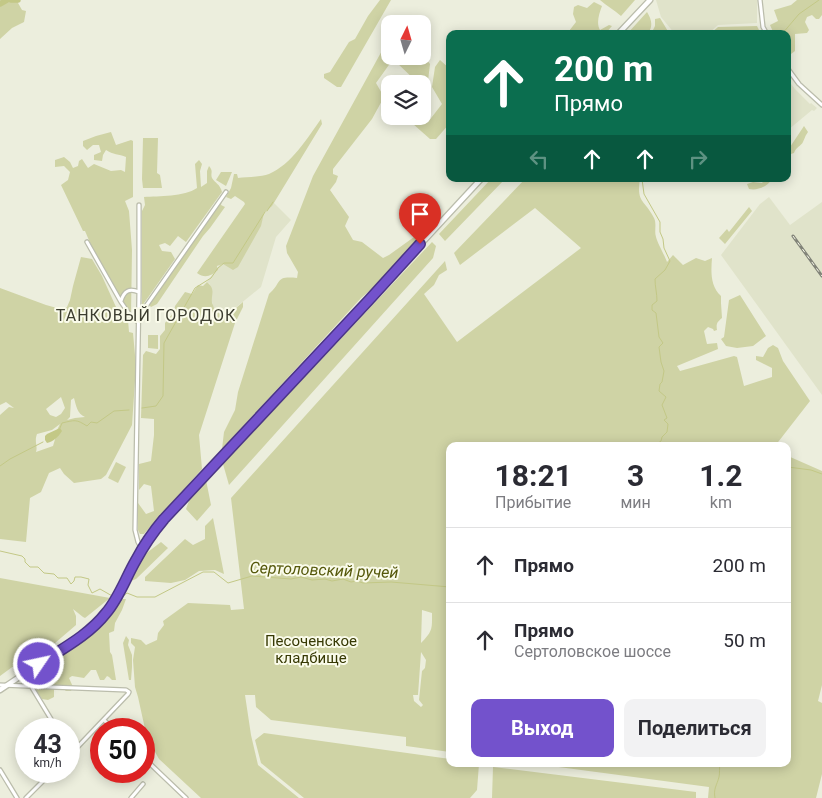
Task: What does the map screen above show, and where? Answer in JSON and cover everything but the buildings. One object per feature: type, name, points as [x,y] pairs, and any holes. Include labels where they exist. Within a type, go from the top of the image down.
[{"type":"main road","points":[[622,30],[650,0]]},
{"type":"main road","points":[[0,690],[102,619],[142,549],[167,515],[478,182]]},
{"type":"street","points":[[760,0],[765,30]]},
{"type":"street","points":[[791,73],[799,84],[822,105]]},
{"type":"street","points":[[138,320],[226,192]]},
{"type":"street","points":[[139,205],[135,530],[142,549]]},
{"type":"street","points":[[87,242],[121,302],[132,318],[138,320]]},
{"type":"street","points":[[121,302],[125,292],[139,292]]},
{"type":"street","points":[[0,685],[126,690],[129,692],[106,718]]},
{"type":"street","points":[[31,686],[50,718]]},
{"type":"street","points":[[80,744],[90,734]]},
{"type":"street","points":[[155,768],[186,798]]},
{"type":"street","points":[[0,770],[17,798]]},
{"type":"street","points":[[26,798],[41,783]]},
{"type":"street","points":[[131,798],[143,784]]},
{"type":"shaded area","points":[[656,0],[757,0],[757,23],[718,25],[712,30],[672,30],[661,17]]},
{"type":"shaded area","points":[[791,84],[810,104],[817,108],[814,111],[812,110],[791,128]]},
{"type":"shaded area","points":[[769,197],[790,225],[822,202],[822,395],[721,255],[760,204]]},
{"type":"shaded area","points":[[273,202],[291,220],[276,237],[261,287],[229,313],[220,314],[215,312],[210,284],[207,282],[223,260]]},
{"type":"shaded area","points":[[60,428],[62,431],[59,435],[47,443],[45,436]]},
{"type":"green space","points":[[0,0],[19,0],[18,3],[22,10],[26,11],[24,22],[12,28],[0,39]]},
{"type":"green space","points":[[380,0],[391,0],[341,87],[337,87],[324,78],[324,74],[330,72],[349,42],[355,39]]},
{"type":"green space","points":[[600,0],[635,0],[621,16]]},
{"type":"green space","points":[[797,0],[822,0],[822,15],[819,19],[812,15],[807,17],[805,22],[809,30],[807,33],[795,34],[795,51],[791,54],[791,30],[772,30],[770,25],[778,21],[774,10],[791,5]]},
{"type":"green space","points":[[594,2],[602,6],[598,21],[600,30],[570,30],[576,22],[573,14],[574,7],[578,5],[587,8]]},
{"type":"green space","points":[[647,12],[651,23],[650,30],[631,30]]},
{"type":"green space","points":[[660,18],[668,30],[653,30],[655,19]]},
{"type":"green space","points":[[609,25],[612,26],[608,30],[600,30]]},
{"type":"green space","points":[[757,26],[759,30],[715,30],[718,27]]},
{"type":"green space","points":[[381,52],[381,65],[389,65],[376,83],[381,92],[381,102],[372,119],[333,169],[333,174],[338,176],[330,190],[349,217],[345,226],[353,240],[362,242],[383,258],[428,227],[428,229],[380,282],[361,298],[222,449],[224,432],[235,410],[238,392],[269,294],[282,279],[297,278],[298,272],[287,253],[286,246],[313,176]]},
{"type":"green space","points":[[440,60],[446,65],[446,128],[436,139],[430,139],[414,125],[431,125],[431,118],[442,104],[432,87],[435,67]]},
{"type":"green space","points":[[399,65],[430,65],[429,75],[410,75]]},
{"type":"green space","points":[[321,119],[322,124],[272,206],[264,213],[261,226],[238,267],[233,270],[223,264],[217,266],[218,270],[210,275],[203,276],[197,273],[245,204],[235,196],[231,199],[226,197],[231,188],[234,174],[237,174],[238,178],[254,177],[266,175],[277,170],[292,157]]},
{"type":"green space","points":[[804,126],[808,132],[802,143],[791,154],[791,146]]},
{"type":"green space","points":[[111,132],[116,145],[133,141],[133,197],[125,201],[129,211],[132,250],[131,315],[94,252],[61,185],[68,180],[70,172],[64,166],[55,167],[55,160],[64,157],[73,168],[78,166],[79,161],[82,159],[88,168],[94,164],[111,171],[121,170],[125,172],[126,157],[106,150],[102,161],[94,160],[94,155],[101,152],[99,145],[93,145],[87,150],[83,146],[83,141]]},
{"type":"green space","points":[[143,138],[158,138],[157,173],[160,175],[162,188],[143,188]]},
{"type":"green space","points":[[199,160],[202,164],[200,171],[201,187],[207,183],[209,166],[212,178],[222,192],[186,242],[178,236],[170,246],[165,243],[159,245],[162,251],[171,252],[175,259],[142,306],[142,211],[145,205],[144,197],[178,195],[197,188],[195,164]]},
{"type":"green space","points":[[221,172],[232,172],[226,186],[216,180]]},
{"type":"green space","points":[[488,182],[502,182],[445,241],[439,234]]},
{"type":"green space","name":"Песоченское кладбище","points":[[522,182],[640,182],[640,197],[654,218],[656,237],[667,262],[673,255],[683,265],[696,258],[705,261],[712,258],[713,283],[721,296],[722,318],[717,323],[717,330],[714,331],[708,327],[704,331],[707,344],[717,343],[718,349],[677,366],[680,371],[734,356],[737,357],[744,386],[772,377],[772,368],[756,360],[756,356],[763,357],[768,348],[773,345],[778,348],[783,361],[810,401],[778,442],[446,442],[446,751],[406,746],[406,737],[271,720],[256,707],[255,695],[245,695],[258,765],[299,798],[201,798],[159,759],[155,752],[155,718],[143,718],[135,687],[133,660],[135,647],[131,643],[131,638],[141,640],[146,645],[157,640],[158,633],[164,625],[163,621],[188,603],[230,605],[231,610],[244,609],[231,498],[445,261],[447,270],[439,275],[434,285],[424,294],[457,342],[581,248],[535,208],[460,265],[454,253]],"holes":[[[422,610],[432,613],[432,623],[428,636],[421,643]],[[421,652],[426,660],[425,668],[422,671],[419,700],[423,705],[421,707],[414,701],[413,695],[418,695]]]},
{"type":"green space","points":[[753,182],[770,182],[756,189],[749,189],[747,184]]},
{"type":"green space","points":[[222,200],[221,205],[225,207],[157,304],[151,307],[149,305]]},
{"type":"green space","points":[[749,207],[752,211],[725,244],[719,238],[727,229],[729,232]]},
{"type":"green space","points":[[432,242],[436,246],[433,258],[229,485],[223,464]]},
{"type":"green space","points":[[81,257],[92,259],[116,307],[128,320],[129,332],[133,333],[136,366],[132,425],[106,475],[101,479],[74,483],[60,468],[49,473],[41,492],[30,498],[26,542],[0,539],[0,415],[9,407],[14,408],[6,402],[0,405],[0,288],[57,308],[67,307]],"holes":[[[61,397],[65,408],[56,417],[50,415],[46,409]],[[74,398],[79,412],[85,417],[67,420],[70,417],[71,400]],[[60,424],[55,434],[53,446],[36,452],[37,434],[52,430]]]},
{"type":"green space","points":[[207,282],[212,290],[212,303],[215,312],[227,313],[243,302],[243,307],[235,323],[199,435],[202,469],[144,534],[140,534],[138,530],[138,503],[146,514],[154,511],[151,486],[144,484],[139,490],[139,464],[151,461],[154,435],[154,419],[141,418],[143,355],[146,351],[156,354],[160,349],[160,336],[165,330],[165,323],[174,312],[175,306],[185,292],[192,294],[198,285],[203,286]]},
{"type":"green space","points":[[740,295],[766,336],[753,346],[737,348],[726,346],[721,339],[724,337],[729,300]]},
{"type":"green space","points":[[148,335],[158,335],[158,349],[148,348]]},
{"type":"green space","points":[[791,457],[822,471],[822,685],[818,701],[822,703],[822,774],[816,798],[708,798],[709,787],[559,767],[791,767]]},
{"type":"green space","points":[[116,462],[126,467],[118,483],[108,478]]},
{"type":"green space","points":[[206,480],[211,505],[197,521],[186,509],[190,498]]},
{"type":"green space","points":[[213,518],[224,574],[215,570],[199,571],[185,580],[171,583],[145,581],[145,577],[185,539],[193,545],[205,539],[205,526]]},
{"type":"green space","points":[[161,542],[168,548],[136,579],[131,581],[144,555]]},
{"type":"green space","points":[[0,578],[110,598],[85,618],[73,609],[76,616],[76,625],[55,643],[15,665],[0,676]]},
{"type":"green space","points":[[123,599],[126,599],[115,623],[114,631],[109,633],[110,652],[116,680],[112,680],[107,676],[104,680],[100,680],[96,670],[91,670],[84,678],[72,676],[69,678],[73,687],[71,691],[66,691],[60,686],[54,688],[54,697],[48,700],[42,699],[31,683],[21,680],[79,641]]},
{"type":"green space","points":[[126,636],[129,640],[128,645],[132,655],[131,680],[129,680],[123,643]]},
{"type":"green space","points":[[264,733],[446,758],[446,767],[479,767],[477,790],[470,798],[304,798],[261,763],[255,740]]},
{"type":"green space","points":[[493,767],[696,792],[696,798],[492,798]]},
{"type":"waterway","points":[[0,4],[7,0]]},
{"type":"waterway","points":[[11,0],[18,0]]},
{"type":"waterway","name":"Сертоловский ручей","points":[[785,30],[799,14],[819,0]]},
{"type":"waterway","name":"Сертоловский ручей","points":[[642,182],[644,194],[660,222],[660,232],[664,248],[670,261],[665,270],[655,279],[657,301],[652,305],[652,310],[656,313],[659,337],[663,343],[659,347],[664,371],[659,391],[666,397],[662,405],[667,418],[664,420],[668,424],[667,432],[660,442]]},
{"type":"waterway","points":[[267,211],[273,202]]},
{"type":"waterway","points":[[142,408],[156,406],[163,396],[164,343],[195,288],[211,278],[224,263],[233,263],[265,212]]},
{"type":"waterway","points":[[60,428],[62,423],[73,421],[78,421],[87,426],[91,422],[97,423],[114,411],[129,410]]},
{"type":"waterway","points":[[0,466],[43,442]]},
{"type":"waterway","points":[[791,467],[811,470],[822,474]]},
{"type":"waterway","name":"Сертоловский ручей","points":[[0,551],[22,556],[30,567],[38,567],[44,573],[54,574],[58,578],[67,578],[71,584],[75,577],[89,579],[88,585],[92,593],[100,589],[114,597]]},
{"type":"waterway","name":"Сертоловский ручей","points":[[117,598],[121,598],[127,593],[137,597],[155,597],[203,572],[214,572],[228,583],[252,576],[291,579],[301,577],[312,580],[325,579],[332,581],[343,579],[363,583],[391,582],[446,587]]},
{"type":"waterway","points":[[715,798],[720,767]]},
{"type":"railway","points":[[793,236],[822,276]]},
{"type":"district","name":"ТАНКОВЫЙ ГОРОДОК","points":[[146,315]]},
{"type":"route","points":[[39,664],[85,633],[102,619],[108,612],[148,540],[164,519],[420,244]]}]
